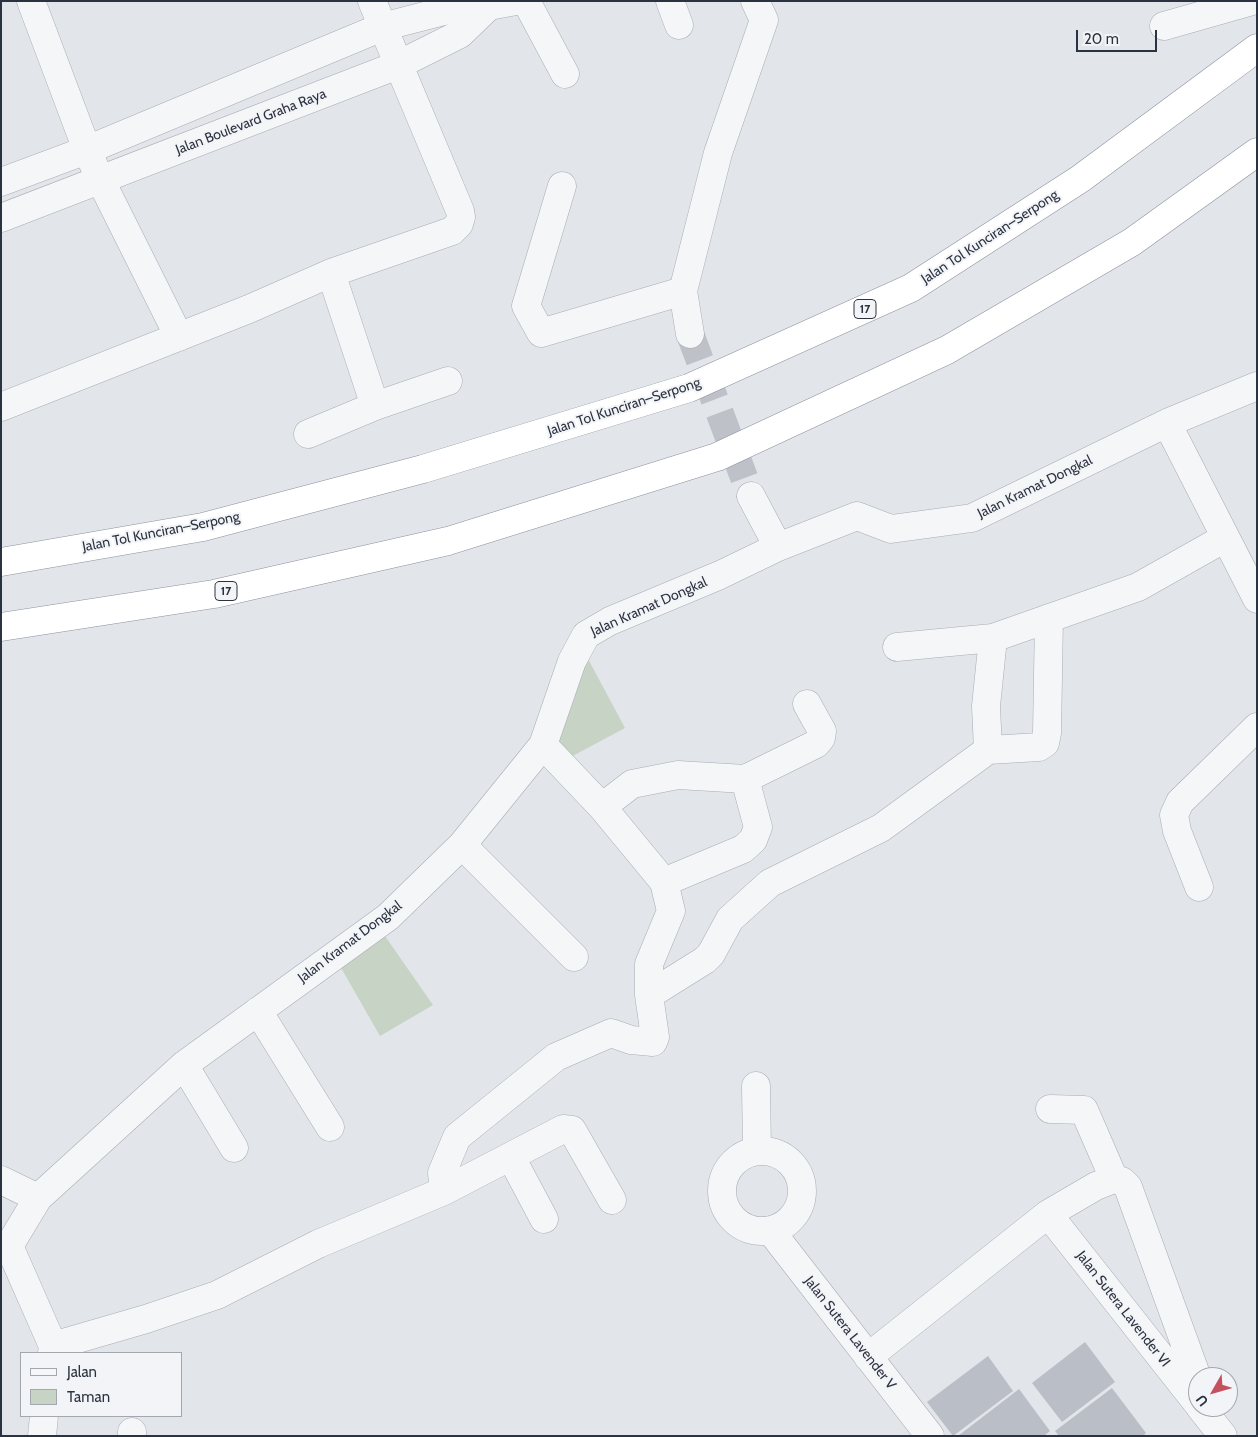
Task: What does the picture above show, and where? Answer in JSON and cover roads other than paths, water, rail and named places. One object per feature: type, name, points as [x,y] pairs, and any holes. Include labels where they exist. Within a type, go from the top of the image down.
[{"type":"highway","name":"Jalan Tol Kunciran–Serpong","points":[[1,562],[203,527],[423,469],[689,388],[911,288],[1080,179],[1257,48]]},
{"type":"highway","name":"17","points":[[1,627],[214,594],[448,540],[717,457],[947,350],[1132,242],[1257,152]]},
{"type":"street","points":[[31,1],[87,150],[179,337]]},
{"type":"street","points":[[1,407],[179,337],[331,273],[452,231],[459,224],[460,211],[372,1]]},
{"type":"street","points":[[1,182],[87,150],[382,27],[448,10],[516,1]]},
{"type":"street","points":[[526,1],[565,74]]},
{"type":"street","points":[[690,334],[683,291],[718,153],[764,20],[755,1]]},
{"type":"street","points":[[1164,26],[1252,1]]},
{"type":"street","name":"Jalan Boulevard Graha Raya","points":[[1,218],[398,65],[460,34],[489,6]]},
{"type":"street","points":[[562,186],[526,306],[541,333],[683,291]]},
{"type":"street","points":[[331,273],[375,406]]},
{"type":"street","points":[[308,434],[375,406],[448,381]]},
{"type":"street","name":"Jalan Kramat Dongkal","points":[[52,1349],[9,1246],[38,1198],[184,1065],[388,918],[462,845],[543,746],[572,662],[586,635],[610,621],[720,575],[778,547],[857,516],[891,529],[972,518],[1167,423],[1257,386]]},
{"type":"street","points":[[1167,423],[1257,599]]},
{"type":"street","points":[[751,496],[778,547]]},
{"type":"street","points":[[897,647],[993,638],[1138,587],[1225,538]]},
{"type":"street","points":[[649,995],[705,960],[711,954],[730,919],[770,883],[881,828],[988,750],[1039,747],[1045,743],[1047,733],[1049,618]]},
{"type":"street","points":[[988,750],[986,706],[993,638]]},
{"type":"street","points":[[602,806],[632,784],[678,775],[745,779],[816,744],[822,731],[807,704]]},
{"type":"street","points":[[1199,887],[1177,831],[1174,815],[1180,802],[1257,728]]},
{"type":"street","points":[[444,1191],[442,1173],[457,1137],[556,1057],[612,1033],[632,1040],[653,1042],[655,1037],[649,995],[649,964],[671,911],[664,882],[602,806],[543,746]]},
{"type":"street","points":[[664,882],[743,848],[753,840],[758,827],[745,779]]},
{"type":"street","points":[[462,845],[574,957]]},
{"type":"street","points":[[258,1011],[330,1127]]},
{"type":"street","points":[[184,1065],[234,1148]]},
{"type":"street","points":[[756,1086],[757,1151]]},
{"type":"street","points":[[868,1357],[1048,1214],[1096,1186],[1114,1179],[1084,1110],[1050,1109]]},
{"type":"street","points":[[52,1349],[217,1295],[318,1244],[444,1191],[563,1129],[572,1130],[612,1200]]},
{"type":"street","points":[[757,1151],[772,1152],[786,1159],[796,1171],[802,1185],[801,1200],[795,1214],[784,1225],[770,1230],[754,1231],[739,1224],[728,1212],[722,1197],[723,1181],[730,1167],[742,1156],[757,1151]]},
{"type":"street","points":[[511,1157],[544,1219]]},
{"type":"street","name":"Jalan Sutera Lavender VI","points":[[1114,1179],[1122,1181],[1128,1187],[1193,1367]]},
{"type":"street","points":[[1,1180],[38,1198]]},
{"type":"street","name":"Jalan Sutera Lavender VI","points":[[1048,1214],[1188,1390]]},
{"type":"street","name":"Jalan Sutera Lavender V","points":[[770,1230],[927,1435]]},
{"type":"street","points":[[42,1436],[44,1417]]},
{"type":"tunnel","points":[[690,334],[751,496]]}]
